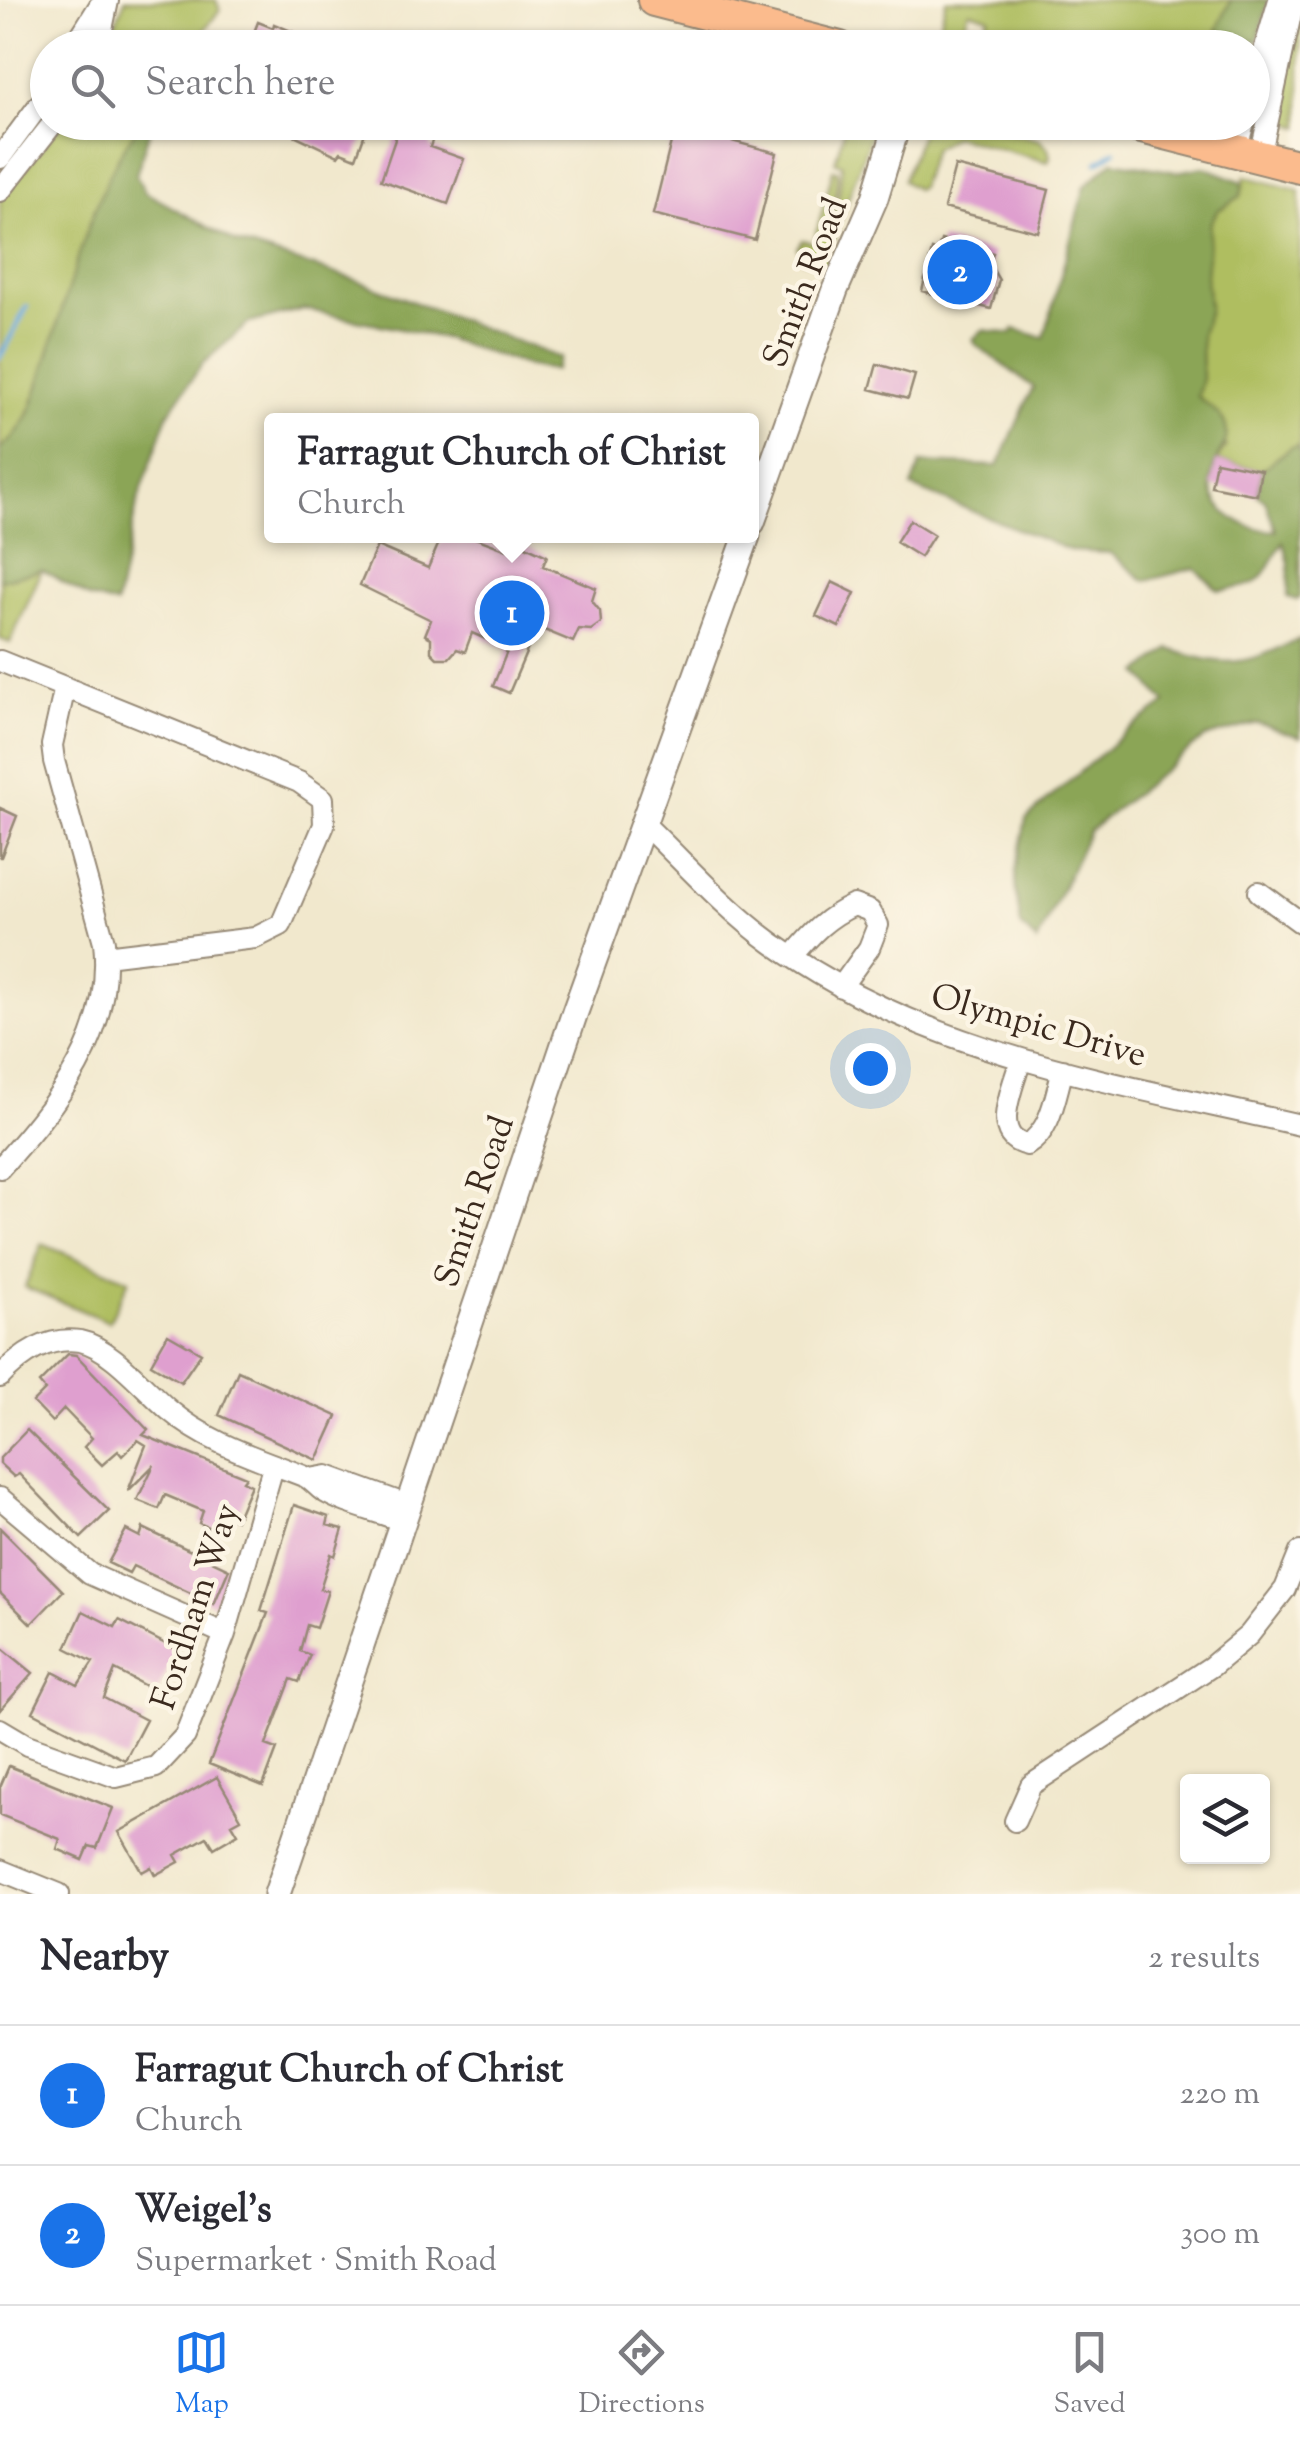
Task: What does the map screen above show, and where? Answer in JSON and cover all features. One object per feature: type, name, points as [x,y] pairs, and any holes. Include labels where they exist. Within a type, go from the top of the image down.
[{"type":"main road","points":[[654,0],[770,30]]},
{"type":"main road","points":[[1247,143],[1300,167]]},
{"type":"street","points":[[85,30],[106,0]]},
{"type":"street","points":[[101,30],[106,0]]},
{"type":"street","points":[[1270,64],[1279,33],[1279,0]]},
{"type":"street","points":[[1270,52],[1294,0]]},
{"type":"street","points":[[0,158],[30,117]]},
{"type":"street","points":[[0,191],[40,140]]},
{"type":"street","name":"Smith Road","points":[[759,502],[834,290],[875,198],[893,140]]},
{"type":"street","name":"Smith Road","points":[[278,1894],[568,1031],[744,543]]},
{"type":"street","points":[[0,661],[298,782],[316,792],[325,807],[324,825],[281,925],[275,930],[255,938],[105,956]]},
{"type":"street","points":[[0,1168],[71,1082],[96,1022],[107,972],[54,760],[52,745],[65,686]]},
{"type":"street","name":"Olympic Drive","points":[[644,824],[770,942],[880,1009],[992,1052],[1300,1125]]},
{"type":"street","points":[[1259,892],[1300,922]]},
{"type":"street","points":[[792,956],[834,914],[854,905],[870,911],[878,925],[868,948],[841,987]]},
{"type":"street","points":[[1021,1059],[1004,1122],[1008,1134],[1018,1143],[1027,1145],[1037,1139],[1046,1126],[1063,1070]]},
{"type":"street","name":"Fordham Way","points":[[0,1377],[34,1348],[64,1340],[82,1342],[101,1350],[201,1434],[272,1467],[310,1479],[322,1490],[358,1496],[405,1513]]},
{"type":"street","name":"Fordham Way","points":[[0,1730],[27,1745],[116,1777],[156,1767],[185,1736],[225,1634],[272,1467]]},
{"type":"street","points":[[0,1498],[90,1574],[225,1634]]},
{"type":"street","points":[[1015,1821],[1031,1785],[1212,1666],[1249,1635],[1285,1589],[1300,1552]]},
{"type":"street","points":[[0,1870],[58,1894]]},
{"type":"green space","points":[[125,0],[216,0],[220,10],[204,30],[112,30]]},
{"type":"green space","points":[[946,0],[1231,0],[1217,30],[983,30],[989,17],[969,11],[963,30],[939,30]]},
{"type":"green space","points":[[1231,0],[1269,0],[1260,30],[1217,30]]},
{"type":"green space","points":[[1300,10],[1300,127],[1285,122],[1280,114]]},
{"type":"green space","points":[[48,140],[131,140],[109,177],[93,218],[32,406],[13,440],[0,448],[0,200]]},
{"type":"green space","points":[[129,140],[147,140],[136,175],[145,192],[237,243],[356,280],[560,358],[555,370],[528,366],[443,338],[304,309],[249,323],[203,363],[168,414],[138,500],[116,605],[90,598],[42,570],[0,580],[0,448],[12,439],[29,414],[99,198]]},
{"type":"green space","points":[[841,140],[869,140],[839,224],[836,223],[842,164],[835,162]]},
{"type":"green space","points":[[919,140],[948,140],[933,149],[920,187],[916,189],[903,181]]},
{"type":"green space","points":[[968,140],[1040,140],[1048,148],[1048,162]]},
{"type":"green space","points":[[1113,161],[1176,172],[1204,167],[1243,182],[1241,196],[1217,211],[1210,224],[1206,277],[1209,310],[1201,334],[1202,379],[1197,396],[1217,412],[1227,430],[1212,477],[1212,490],[1217,502],[1235,520],[1276,531],[1265,500],[1257,495],[1261,470],[1291,448],[1300,446],[1297,600],[1288,597],[1289,563],[1283,542],[1260,579],[1245,586],[1218,590],[1195,568],[1145,581],[1110,553],[1072,551],[912,487],[921,463],[998,466],[1033,387],[973,339],[983,330],[1012,334],[1014,329],[1044,338],[1085,186]]},
{"type":"green space","points":[[833,170],[838,171],[832,226],[838,228],[825,264],[821,265],[802,260],[797,248],[802,240],[814,243]]},
{"type":"green space","points":[[1245,176],[1300,191],[1300,446],[1291,448],[1261,470],[1216,461],[1226,446],[1197,396],[1202,379],[1200,334],[1209,310],[1206,277],[1210,224],[1217,211],[1241,196]]},
{"type":"green space","points":[[42,570],[10,643],[0,639],[0,580]]},
{"type":"green space","points":[[1300,639],[1300,737],[1257,723],[1204,738],[1089,831],[1037,942],[1021,926],[1016,894],[1015,872],[1026,819],[1127,731],[1166,703],[1139,673],[1170,649],[1207,660],[1236,661]]},
{"type":"green space","points":[[42,1244],[129,1280],[109,1322],[25,1287]]},
{"type":"building","points":[[258,22],[289,30],[255,30]]},
{"type":"building","points":[[305,140],[362,140],[356,158],[341,152],[338,156]]},
{"type":"building","points":[[395,140],[432,140],[430,147],[464,159],[448,204],[381,180]]},
{"type":"building","points":[[672,140],[728,140],[777,153],[755,240],[653,214]]},
{"type":"building","points":[[955,166],[1049,190],[1038,232],[944,208]]},
{"type":"building","points":[[941,240],[993,253],[990,265],[999,280],[991,309],[922,291],[932,250],[938,251]]},
{"type":"building","points":[[877,364],[915,375],[908,399],[870,389]]},
{"type":"building","points":[[1216,461],[1261,470],[1257,495],[1211,486]]},
{"type":"building","points":[[910,520],[934,535],[920,557],[896,542]]},
{"type":"building","points":[[488,543],[507,550],[510,543],[519,543],[547,556],[543,566],[596,588],[592,601],[600,611],[601,623],[591,630],[579,629],[573,642],[537,627],[509,693],[493,686],[508,649],[472,633],[465,652],[457,649],[449,658],[437,658],[431,652],[431,638],[425,635],[431,620],[360,585],[377,546],[428,568],[438,545]]},
{"type":"building","points":[[832,582],[855,593],[839,627],[816,616]]},
{"type":"building","points":[[0,808],[17,816],[1,857],[0,857]]},
{"type":"building","points":[[168,1334],[201,1353],[181,1382],[151,1364]]},
{"type":"building","points":[[68,1354],[76,1355],[148,1430],[143,1435],[246,1477],[243,1481],[251,1485],[236,1520],[228,1517],[221,1533],[199,1523],[203,1511],[165,1495],[159,1509],[137,1500],[154,1465],[128,1491],[146,1445],[138,1440],[122,1456],[118,1451],[102,1465],[84,1447],[92,1438],[64,1409],[52,1422],[33,1402],[45,1390],[39,1383]]},
{"type":"building","points":[[238,1371],[337,1416],[317,1460],[219,1415]]},
{"type":"building","points":[[27,1430],[109,1511],[81,1538],[19,1474],[14,1477],[0,1464],[0,1458]]},
{"type":"building","points":[[294,1505],[329,1517],[327,1525],[343,1529],[320,1589],[328,1591],[316,1628],[307,1625],[300,1651],[310,1655],[299,1682],[291,1679],[266,1745],[277,1749],[263,1786],[209,1764],[268,1613],[261,1611]]},
{"type":"building","points":[[0,1528],[63,1591],[31,1624],[0,1593]]},
{"type":"building","points":[[143,1528],[229,1569],[214,1604],[133,1566],[129,1573],[108,1563],[126,1530],[140,1537]]},
{"type":"building","points":[[83,1611],[115,1627],[119,1620],[177,1650],[157,1692],[115,1670],[104,1698],[146,1720],[125,1760],[33,1712],[53,1672],[78,1685],[93,1662],[66,1648]]},
{"type":"building","points":[[0,1646],[33,1673],[0,1710]]},
{"type":"building","points":[[9,1766],[113,1808],[97,1848],[89,1846],[83,1860],[57,1849],[60,1839],[0,1815],[0,1787]]},
{"type":"building","points":[[217,1777],[241,1819],[232,1824],[238,1834],[214,1848],[207,1837],[175,1855],[179,1862],[155,1875],[151,1867],[142,1872],[119,1832]]},
{"type":"waterway","points":[[1098,162],[1115,151]]},
{"type":"waterway","points":[[0,357],[27,307]]},
{"type":"place","name":"Weigel's","points":[[960,272]]},
{"type":"place","name":"Farragut Church of Christ","points":[[512,613]]}]
